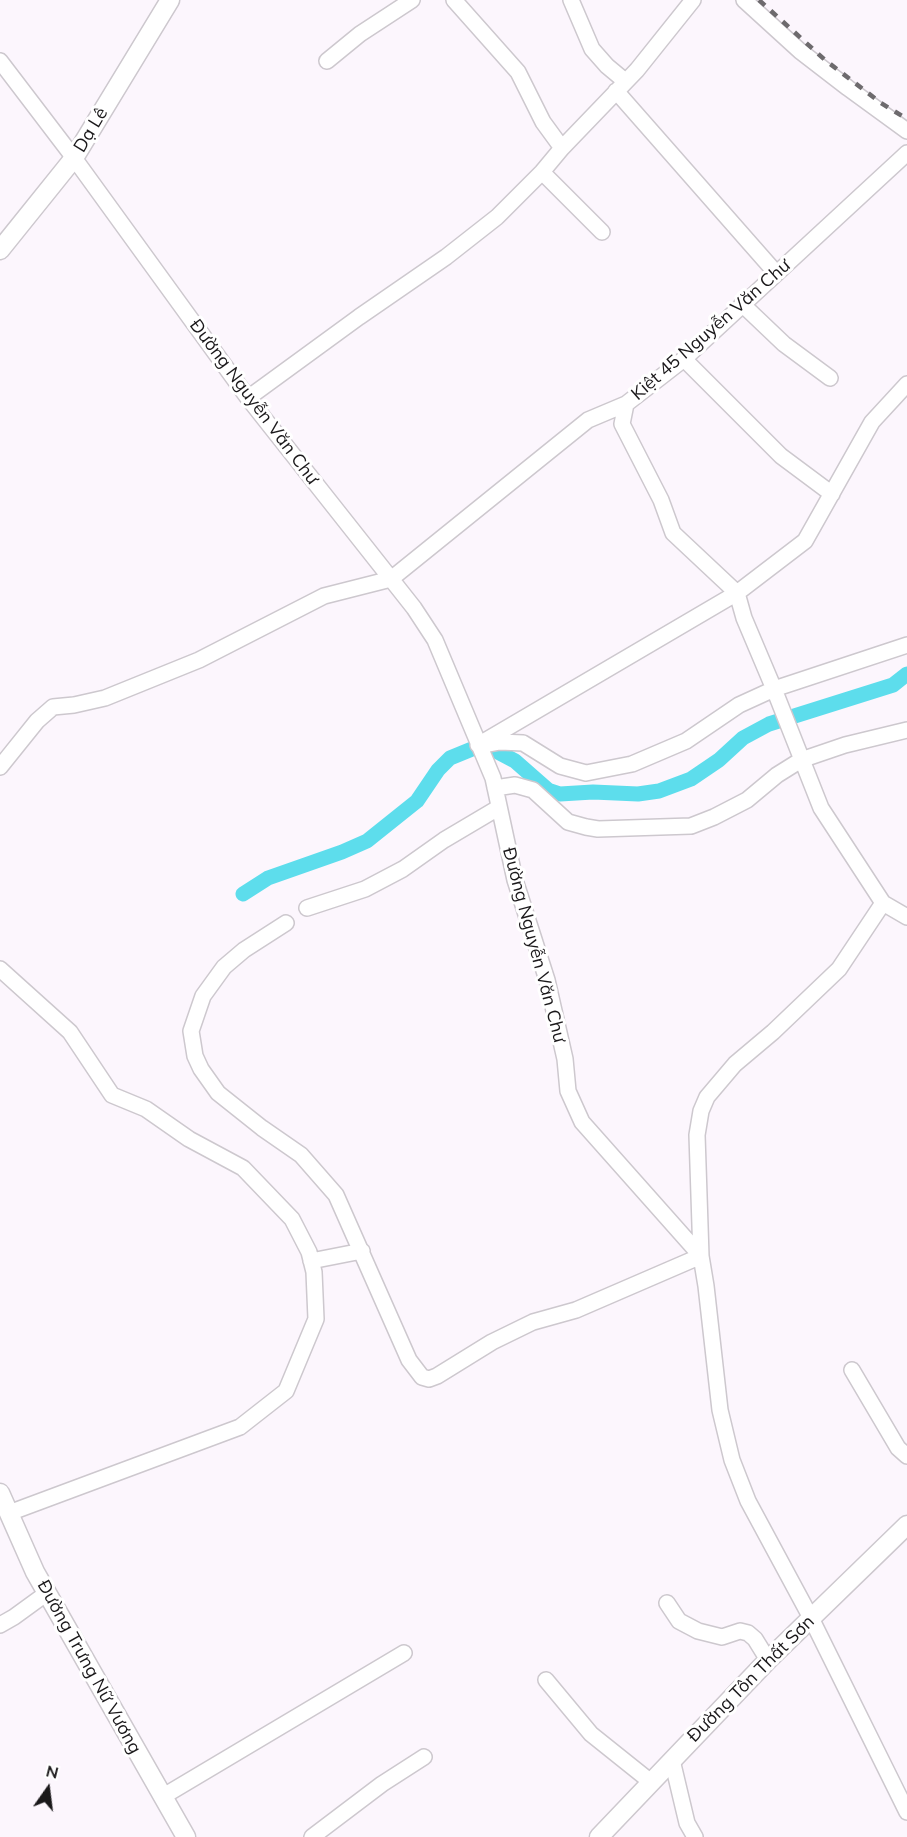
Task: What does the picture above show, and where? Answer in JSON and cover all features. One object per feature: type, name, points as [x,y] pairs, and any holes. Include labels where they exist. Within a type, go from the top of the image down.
[{"type":"street","name":"Dạ Lê","points":[[0,250],[74,158],[170,0]]},
{"type":"street","points":[[327,61],[389,13],[412,0]]},
{"type":"street","points":[[454,0],[518,72],[543,122],[562,148]]},
{"type":"street","points":[[571,0],[592,49],[776,273]]},
{"type":"street","points":[[248,398],[414,280],[497,217],[543,172],[562,148],[621,86],[693,0]]},
{"type":"street","points":[[744,0],[800,51],[907,131]]},
{"type":"street","name":"Đường Nguyễn Văn Chư","points":[[0,61],[74,158],[248,398],[414,608],[435,640],[494,783],[515,880],[547,980],[565,1059],[568,1091],[577,1112],[582,1122],[701,1256]]},
{"type":"street","name":"Kiệt 45 Nguyễn Văn Chư","points":[[390,579],[588,420],[626,404],[684,359],[907,153]]},
{"type":"street","points":[[543,172],[602,232]]},
{"type":"street","points":[[742,304],[784,344],[830,378]]},
{"type":"street","points":[[684,359],[781,456],[832,494]]},
{"type":"street","points":[[481,751],[737,593],[805,541],[872,423],[907,384]]},
{"type":"street","points":[[626,404],[622,423],[661,500],[673,533],[737,593],[744,618],[821,808],[883,903],[907,917]]},
{"type":"street","points":[[0,768],[37,721],[53,707],[105,698],[199,660],[324,596],[390,579]]},
{"type":"street","points":[[481,751],[500,742],[523,743],[560,766],[586,773],[633,764],[686,741],[739,705],[775,690],[907,645]]},
{"type":"street","points":[[494,783],[533,790],[559,816],[577,826],[598,829],[678,827],[703,822],[739,805],[777,775],[801,760],[845,745],[907,730]]},
{"type":"street","points":[[307,908],[365,889],[383,880],[417,861],[444,840],[498,808]]},
{"type":"street","points":[[883,903],[839,969],[773,1032],[735,1064],[707,1097],[701,1111],[697,1135],[701,1256],[720,1410],[732,1460],[748,1501],[811,1618],[907,1812]]},
{"type":"street","points":[[286,923],[224,966],[204,996],[194,1018],[191,1031],[193,1045],[201,1069],[218,1093],[301,1155],[336,1195],[356,1252],[409,1360],[422,1377],[429,1379],[492,1342],[533,1322],[576,1310],[701,1256]]},
{"type":"street","points":[[0,969],[70,1032],[111,1095],[146,1109],[183,1135],[251,1174],[292,1219],[317,1260],[314,1272],[316,1320],[286,1390],[240,1427],[9,1513]]},
{"type":"street","points":[[317,1260],[356,1252]]},
{"type":"street","points":[[852,1370],[898,1448],[907,1456]]},
{"type":"street","name":"Đường Trưng Nữ Vương","points":[[0,1493],[35,1572],[186,1837]]},
{"type":"street","name":"Đường Tôn Thất Sơn","points":[[599,1837],[768,1660],[907,1525]]},
{"type":"street","points":[[0,1625],[47,1593]]},
{"type":"street","points":[[667,1603],[673,1615],[687,1627],[722,1637],[740,1631],[748,1633],[755,1639],[768,1660]]},
{"type":"street","points":[[162,1797],[404,1653]]},
{"type":"street","points":[[546,1680],[591,1734],[651,1782]]},
{"type":"street","points":[[312,1837],[375,1789],[424,1757]]},
{"type":"street","points":[[672,1760],[687,1823],[695,1837]]},
{"type":"waterway","points":[[243,894],[268,878],[367,841],[417,801],[438,770],[450,758],[472,749],[487,748],[498,752],[515,761],[548,790],[560,794],[593,792],[638,794],[659,791],[691,779],[719,760],[743,738],[769,724],[893,685],[907,674]]},
{"type":"railway","points":[[759,0],[825,60],[881,103],[907,119]]}]
